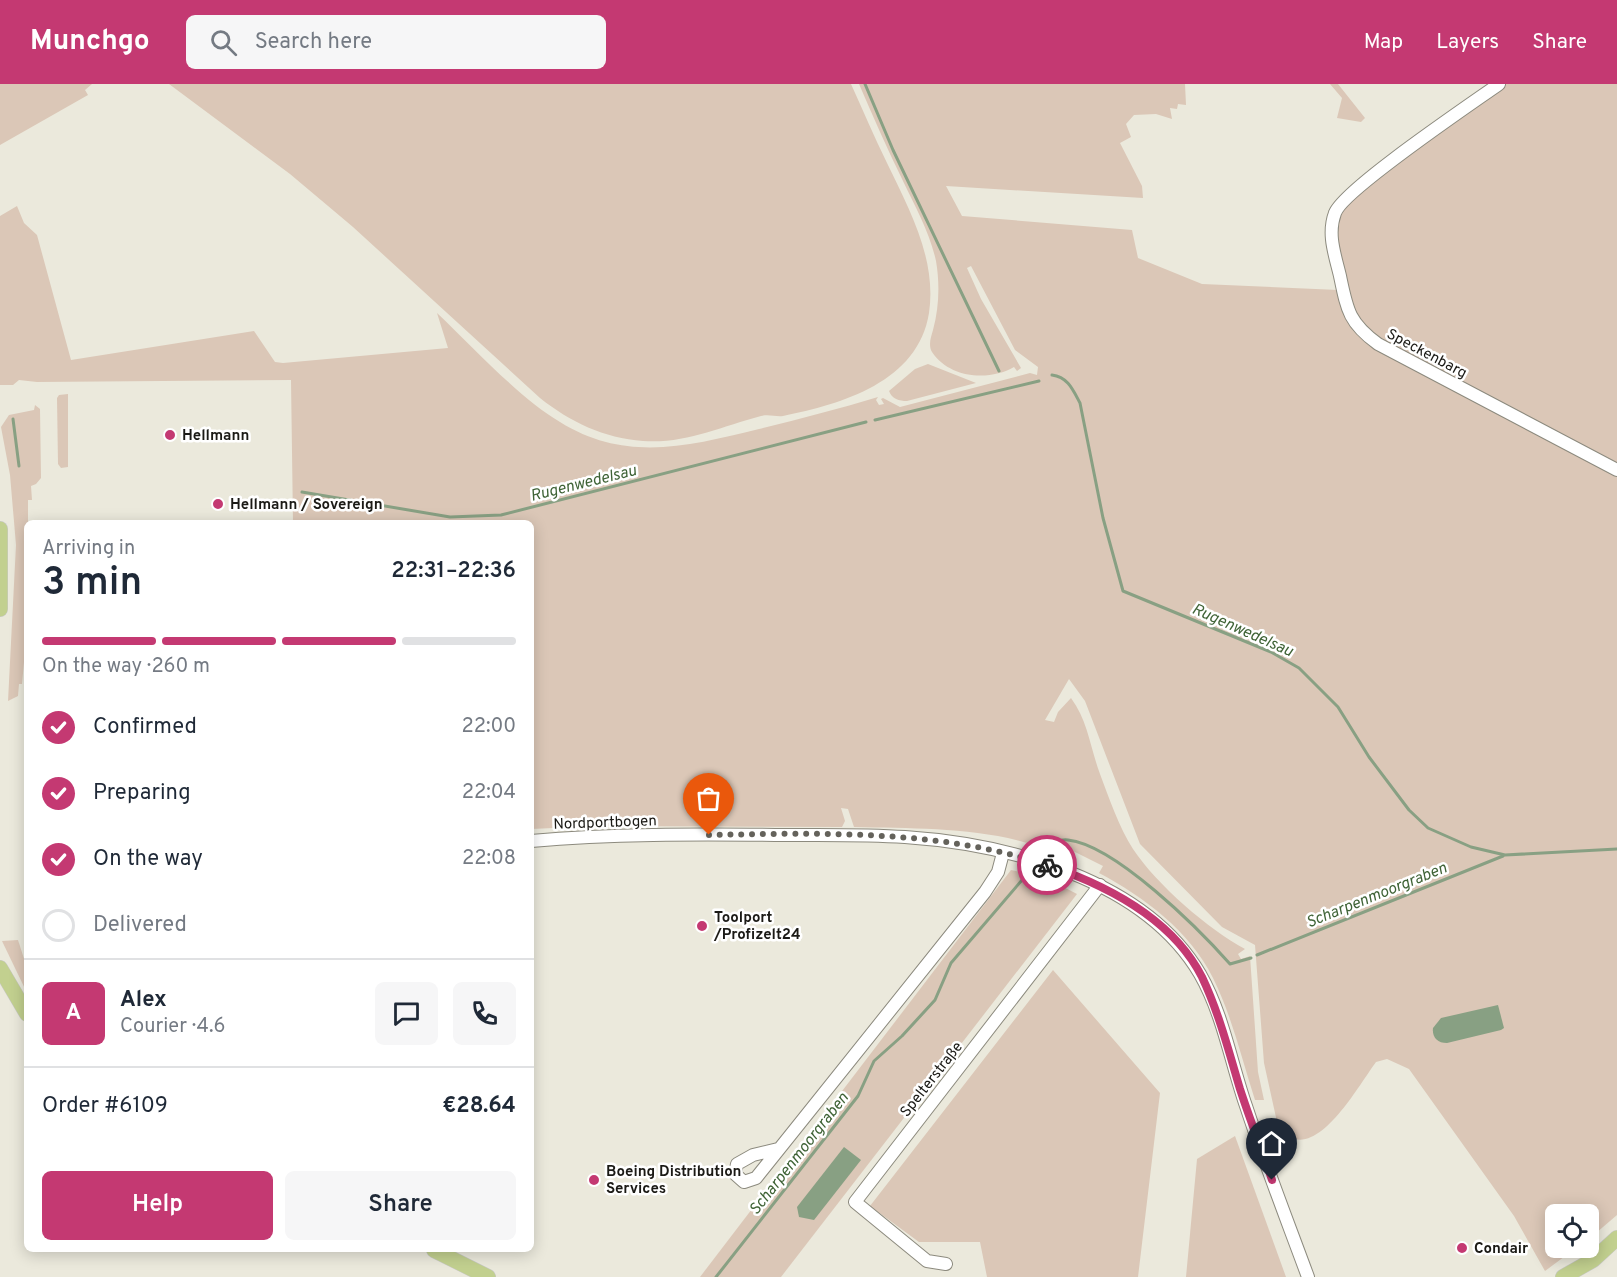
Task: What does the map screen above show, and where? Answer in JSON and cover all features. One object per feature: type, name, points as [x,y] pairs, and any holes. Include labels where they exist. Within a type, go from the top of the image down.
[{"type":"main road","points":[[0,529],[0,609]]},
{"type":"main road","points":[[0,968],[24,1009]]},
{"type":"main road","points":[[1563,1277],[1593,1260],[1617,1238]]},
{"type":"main road","points":[[438,1252],[488,1277]]},
{"type":"street","name":"Speckenbarg","points":[[1498,84],[1416,143],[1351,194],[1337,209],[1331,237],[1350,317],[1364,334],[1378,344],[1617,471]]},
{"type":"street","name":"Nordportbogen","points":[[534,841],[732,834],[905,837],[964,844],[1003,853],[1065,871],[1123,897],[1155,921],[1180,945],[1200,975],[1214,1006],[1245,1106],[1308,1277]]},
{"type":"street","points":[[778,1149],[985,892],[998,872],[1003,853]]},
{"type":"street","name":"Spelterstraße","points":[[946,1264],[927,1261],[855,1202],[1100,885]]},
{"type":"shaded area","points":[[0,84],[92,84],[85,90],[88,95],[0,145]]},
{"type":"shaded area","points":[[169,84],[851,84],[912,216],[925,254],[930,293],[929,313],[922,337],[910,357],[894,373],[874,386],[829,405],[783,416],[761,416],[702,434],[673,440],[643,441],[601,432],[575,421],[540,398],[353,227],[290,174]]},
{"type":"shaded area","points":[[859,84],[1185,84],[1186,105],[1178,104],[1177,109],[1170,108],[1172,119],[1156,114],[1134,115],[1126,124],[1131,137],[1120,143],[1142,186],[1143,198],[946,186],[962,216],[1132,230],[1138,258],[1202,284],[1338,290],[1336,236],[1339,216],[1354,198],[1418,146],[1506,84],[1617,84],[1617,1215],[1599,1230],[1599,1204],[1545,1204],[1545,1258],[1563,1258],[1545,1271],[1514,1216],[1409,1069],[1387,1059],[1376,1062],[1341,1111],[1318,1133],[1306,1139],[1295,1139],[1279,1131],[1264,1063],[1255,945],[1222,927],[1140,844],[1085,701],[1069,679],[1045,720],[1054,722],[1058,712],[1071,698],[1085,725],[1100,774],[1123,831],[1133,849],[1155,877],[1184,905],[1215,930],[1245,949],[1238,954],[1241,959],[1250,956],[1258,1072],[1264,1100],[1255,1100],[1220,993],[1192,945],[1179,930],[1149,904],[1099,873],[1103,866],[1071,850],[1067,858],[1016,840],[963,831],[854,827],[848,809],[841,808],[845,821],[842,827],[599,826],[534,829],[534,520],[293,520],[291,380],[37,382],[19,380],[13,385],[0,385],[0,216],[17,206],[24,223],[37,235],[71,360],[254,331],[275,362],[283,363],[448,348],[437,313],[512,386],[544,412],[585,435],[609,443],[634,447],[683,445],[708,441],[878,397],[876,400],[879,405],[884,404],[881,399],[883,398],[900,407],[1030,373],[1037,375],[1038,367],[1015,350],[971,266],[967,268],[981,299],[1021,368],[1017,371],[1014,367],[982,376],[971,375],[949,368],[932,352],[930,341],[938,305],[937,270],[930,240]]},
{"type":"shaded area","points":[[1330,84],[1338,84],[1365,118],[1361,122],[1337,118],[1342,98]]},
{"type":"shaded area","points":[[928,364],[976,383],[907,401],[892,396],[889,391],[915,369]]},
{"type":"shaded area","points":[[68,394],[68,467],[61,468],[58,464],[57,398],[59,395]]},
{"type":"shaded area","points":[[35,405],[40,409],[41,478],[31,486],[32,500],[28,500],[28,520],[24,520],[22,684],[19,684],[18,696],[8,701],[16,545],[10,475],[1,427],[9,415],[34,410]]},
{"type":"shaded area","points":[[1011,870],[1046,878],[1077,894],[781,1277],[700,1277]]},
{"type":"shaded area","points":[[18,940],[24,959],[24,987],[2,941]]},
{"type":"shaded area","points":[[1053,970],[1160,1093],[1138,1277],[987,1277],[980,1242],[919,1242],[870,1206]]},
{"type":"shaded area","points":[[1498,1005],[1504,1028],[1501,1030],[1447,1043],[1440,1042],[1434,1037],[1433,1028],[1441,1018]]},
{"type":"shaded area","points":[[1235,1136],[1286,1277],[1186,1277],[1197,1159]]},
{"type":"shaded area","points":[[844,1147],[861,1160],[814,1220],[799,1217],[797,1207]]},
{"type":"waterway","points":[[865,84],[893,150],[999,371]]},
{"type":"waterway","name":"Rugenwedelsau","points":[[1052,375],[1066,381],[1080,403],[1103,518],[1123,591],[1271,652],[1299,668],[1338,707],[1369,757],[1409,810],[1428,828],[1471,847],[1505,855],[1617,849]]},
{"type":"waterway","name":"Rugenwedelsau","points":[[875,420],[1039,381]]},
{"type":"waterway","points":[[13,419],[19,466]]},
{"type":"waterway","name":"Rugenwedelsau","points":[[302,492],[450,517],[501,515],[866,422]]},
{"type":"waterway","name":"Scharpenmoorgraben","points":[[1047,848],[1059,841],[1068,840],[1087,845],[1132,872],[1155,891],[1230,964],[1251,958]]},
{"type":"waterway","name":"Scharpenmoorgraben","points":[[1257,955],[1503,856]]},
{"type":"waterway","name":"Scharpenmoorgraben","points":[[716,1277],[858,1096],[874,1061],[902,1036],[935,1000],[951,963],[1028,873]]},
{"type":"way so far","points":[[709,835],[905,837],[964,844],[1047,865]]},
{"type":"place","name":"Hellmann","points":[[170,435]]},
{"type":"place","name":"Hellmann / Sovereign","points":[[218,504]]},
{"type":"place","name":"Toolport /Profizelt24","points":[[702,926]]},
{"type":"place","name":"Boeing Distribution Services","points":[[594,1180]]},
{"type":"place","name":"Condair","points":[[1462,1248]]},
{"type":"route","points":[[1047,865],[1100,885],[1123,897],[1155,921],[1180,945],[1200,975],[1214,1006],[1245,1106],[1272,1180]]}]
